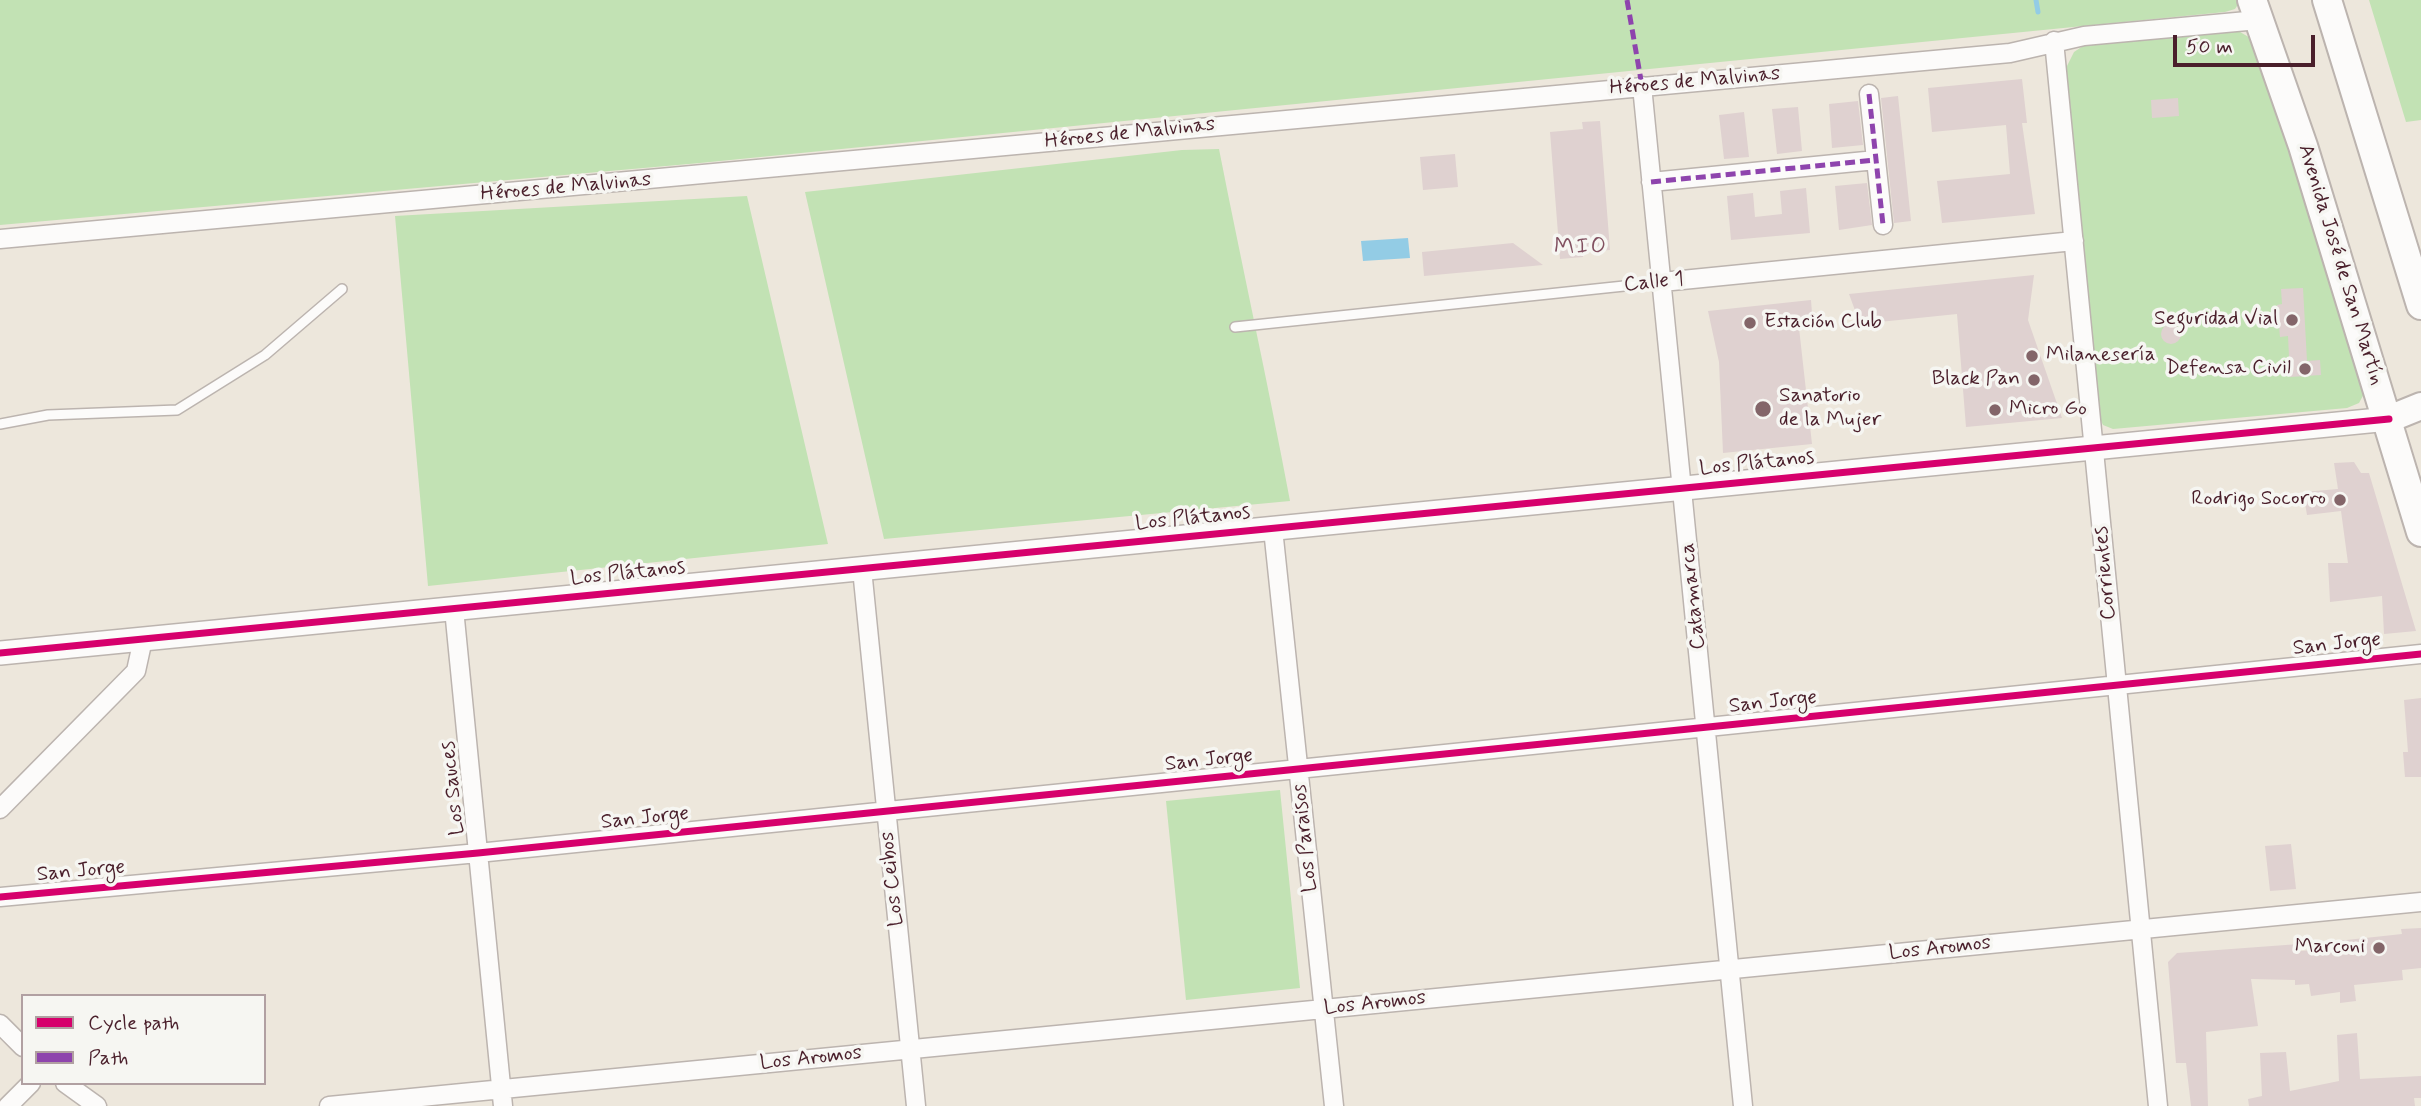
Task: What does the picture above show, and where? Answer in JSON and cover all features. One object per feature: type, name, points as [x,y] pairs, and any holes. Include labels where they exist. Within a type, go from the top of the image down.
[{"type":"main road","points":[[2327,0],[2421,305]]},
{"type":"main road","name":"Avenida José de San Martín","points":[[2255,10],[2303,146],[2389,419],[2421,532]]},
{"type":"main road","name":"Los Plátanos","points":[[2389,419],[2421,406]]},
{"type":"street","name":"Héroes de Malvinas","points":[[0,239],[2010,53],[2054,41],[2255,10]]},
{"type":"street","name":"Corrientes","points":[[2054,41],[2158,1106]]},
{"type":"street","name":"Catamarca","points":[[1642,86],[1743,1106]]},
{"type":"street","points":[[1869,94],[1882,225]]},
{"type":"street","points":[[1651,182],[1876,160]]},
{"type":"street","name":"Calle 1","points":[[1662,282],[2074,241]]},
{"type":"street","name":"Los Plátanos","points":[[0,653],[2389,419]]},
{"type":"street","name":"Los Paraisos","points":[[1273,529],[1334,1106]]},
{"type":"street","name":"Los Ceibos","points":[[862,569],[916,1106]]},
{"type":"street","name":"Los Sauces","points":[[454,608],[502,1098]]},
{"type":"street","points":[[0,809],[136,671],[143,639]]},
{"type":"street","name":"San Jorge","points":[[0,897],[478,853],[2421,654]]},
{"type":"street","name":"Los Aromos","points":[[329,1106],[502,1098],[911,1049],[2421,902]]},
{"type":"street","points":[[0,1024],[21,1045]]},
{"type":"street","points":[[8,1106],[29,1085]]},
{"type":"street","points":[[68,1085],[97,1106]]},
{"type":"lane","name":"Calle 1","points":[[1235,327],[1662,282]]},
{"type":"lane","points":[[0,424],[48,415],[177,410],[265,355],[342,289]]},
{"type":"green space","points":[[0,0],[2241,0],[2235,9],[2225,12],[700,163],[0,225]]},
{"type":"green space","points":[[2369,0],[2421,0],[2421,120],[2406,122]]},
{"type":"green space","points":[[2227,31],[2240,32],[2259,43],[2365,392],[2359,403],[2347,408],[2113,429],[2103,425],[2099,417],[2065,70],[2074,52],[2083,46]]},
{"type":"green space","points":[[1219,149],[1290,501],[884,539],[805,192],[1182,150]]},
{"type":"green space","points":[[747,196],[828,544],[428,586],[395,216]]},
{"type":"green space","points":[[1280,790],[1300,988],[1186,1000],[1166,801]]},
{"type":"water","points":[[1408,238],[1410,258],[1363,261],[1361,241]]},
{"type":"building","points":[[2022,79],[2027,123],[2022,123],[2035,214],[1942,223],[1937,181],[2010,174],[2006,125],[1932,132],[1928,88]]},
{"type":"building","points":[[1898,96],[1911,221],[1894,223],[1881,98]]},
{"type":"building","points":[[2178,98],[2179,116],[2152,118],[2151,100]]},
{"type":"building","points":[[1858,101],[1863,145],[1832,148],[1829,104]]},
{"type":"building","points":[[1798,107],[1802,151],[1777,154],[1772,109]]},
{"type":"building","points":[[1744,112],[1749,157],[1724,159],[1719,115]]},
{"type":"building","points":[[1600,121],[1610,250],[1583,252],[1583,257],[1560,259],[1550,132],[1583,129],[1582,122]]},
{"type":"building","points":[[1455,154],[1458,187],[1423,190],[1420,157]]},
{"type":"building","points":[[1867,183],[1872,225],[1839,230],[1835,186]]},
{"type":"building","points":[[1806,188],[1810,233],[1731,240],[1727,196],[1753,193],[1755,217],[1782,214],[1780,191]]},
{"type":"building","points":[[1513,243],[1543,265],[1424,276],[1422,252]]},
{"type":"building","points":[[2034,275],[2028,320],[2062,418],[1966,427],[1957,314],[1860,324],[1849,294]]},
{"type":"building","points":[[2303,288],[2307,361],[2320,360],[2321,375],[2290,377],[2288,336],[2280,337],[2277,305],[2282,304],[2281,289]]},
{"type":"building","points":[[1811,300],[1813,327],[1799,328],[1812,444],[1723,453],[1719,362],[1708,311]]},
{"type":"building","points":[[2171,324],[2178,327],[2181,334],[2178,341],[2171,344],[2164,341],[2161,334],[2164,327]]},
{"type":"building","points":[[2354,462],[2361,473],[2369,473],[2416,631],[2384,634],[2382,596],[2330,602],[2328,563],[2348,563],[2341,511],[2307,515],[2303,492],[2338,489],[2334,463]]},
{"type":"building","points":[[2421,698],[2421,777],[2405,777],[2403,752],[2408,752],[2404,700]]},
{"type":"building","points":[[2291,844],[2296,889],[2270,891],[2265,846]]},
{"type":"building","points":[[2421,928],[2421,968],[2402,970],[2403,980],[2354,985],[2356,1001],[2340,1003],[2340,992],[2311,996],[2309,984],[2295,985],[2295,980],[2251,979],[2258,1026],[2206,1032],[2208,1106],[2191,1106],[2186,1063],[2176,1063],[2168,962],[2177,953],[2299,944],[2300,951],[2329,949],[2328,942],[2402,934],[2401,929]]},
{"type":"building","points":[[2357,1033],[2360,1079],[2421,1076],[2421,1098],[2414,1098],[2415,1106],[2249,1106],[2248,1099],[2262,1096],[2260,1053],[2286,1052],[2290,1091],[2339,1081],[2337,1035]]},
{"type":"waterway","points":[[2036,0],[2038,12]]},
{"type":"marked path","points":[[1627,0],[1642,86]]},
{"type":"marked path","points":[[1869,94],[1883,225]]},
{"type":"marked path","points":[[1651,182],[1876,160]]},
{"type":"cycle path","points":[[0,653],[2389,419]]},
{"type":"cycle path","points":[[0,897],[478,853],[2421,654]]},
{"type":"place","name":"Seguridad Vial","points":[[2292,320]]},
{"type":"place","name":"Estación Club","points":[[1750,323]]},
{"type":"place","name":"Milanesería","points":[[2032,356]]},
{"type":"place","name":"Defensa Civil","points":[[2305,369]]},
{"type":"place","name":"Black Pan","points":[[2034,380]]},
{"type":"place","name":"Sanatorio de la Mujer","points":[[1763,409]]},
{"type":"place","name":"Micro Go","points":[[1995,410]]},
{"type":"place","name":"Rodrigo Socorro","points":[[2340,500]]},
{"type":"place","name":"Marconi","points":[[2379,948]]},
{"type":"district","name":"MIO","points":[[1581,248]]}]
